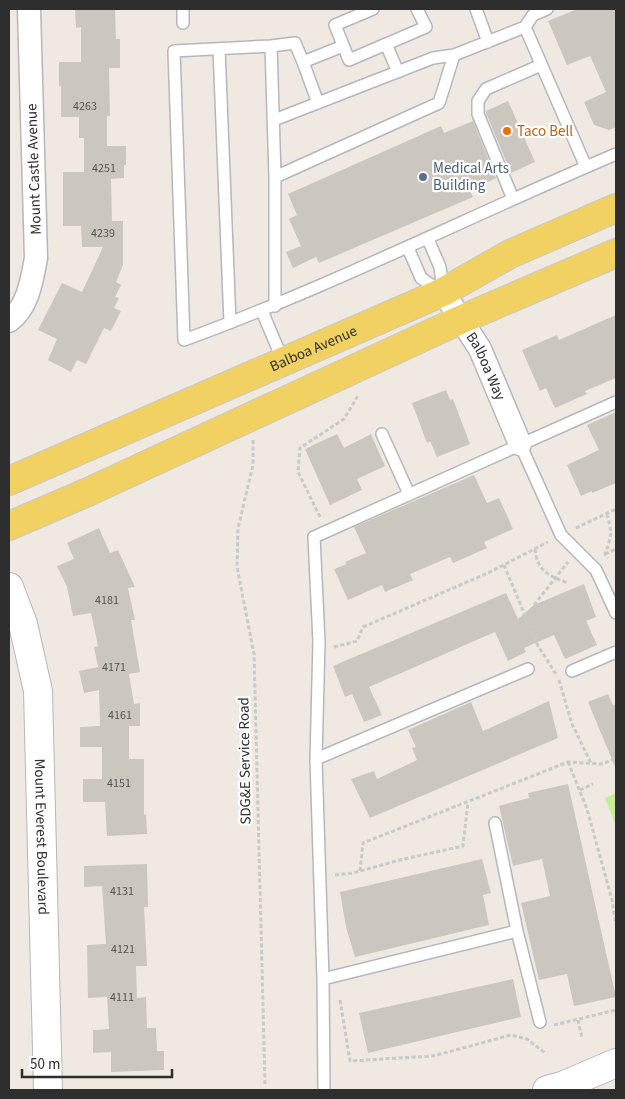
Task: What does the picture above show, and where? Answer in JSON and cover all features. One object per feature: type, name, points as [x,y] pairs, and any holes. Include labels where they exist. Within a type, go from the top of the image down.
[{"type":"main road","name":"Balboa Avenue","points":[[9,481],[443,292],[510,254],[616,208]]},
{"type":"main road","points":[[9,526],[88,492],[460,320],[616,253]]},
{"type":"street","name":"Mount Castle Avenue","points":[[9,321],[15,317],[30,290],[36,258],[29,9]]},
{"type":"street","name":"Balboa Way","points":[[443,292],[480,349],[520,444]]},
{"type":"street","name":"Mount Everest Boulevard","points":[[9,587],[24,624],[38,691],[48,1090]]},
{"type":"street","points":[[547,1090],[562,1086],[616,1062]]},
{"type":"lane","points":[[183,9],[183,23]]},
{"type":"lane","points":[[373,9],[335,25],[349,60],[426,26],[417,9]]},
{"type":"lane","points":[[476,9],[488,42]]},
{"type":"lane","points":[[274,120],[432,58],[454,56],[525,27],[533,15],[547,9]]},
{"type":"lane","points":[[525,27],[586,167]]},
{"type":"lane","points":[[318,103],[295,42],[271,46],[174,51],[184,340],[275,306],[616,154]]},
{"type":"lane","points":[[386,44],[398,72]]},
{"type":"lane","points":[[271,46],[275,177],[275,306]]},
{"type":"lane","points":[[303,62],[343,46]]},
{"type":"lane","points":[[219,48],[230,323]]},
{"type":"lane","points":[[275,177],[439,103],[454,56]]},
{"type":"lane","points":[[513,199],[478,114],[478,101],[486,89],[541,66]]},
{"type":"lane","points":[[428,239],[440,267],[443,292]]},
{"type":"lane","points":[[408,248],[421,278],[443,292]]},
{"type":"lane","points":[[262,311],[283,361]]},
{"type":"lane","points":[[324,1090],[323,979],[316,759],[319,647],[314,537],[616,402]]},
{"type":"lane","points":[[382,434],[409,494]]},
{"type":"lane","points":[[520,444],[561,535],[596,570],[616,613]]},
{"type":"lane","points":[[572,671],[616,652]]},
{"type":"lane","points":[[316,759],[528,669]]},
{"type":"lane","points":[[495,823],[517,931],[540,1022]]},
{"type":"lane","points":[[323,979],[517,931]]},
{"type":"path","points":[[326,532],[298,472],[300,448],[344,419],[359,394]]},
{"type":"path","name":"SDG&E Service Road","points":[[253,440],[253,466],[238,528],[237,567],[254,654],[264,1084]]},
{"type":"path","points":[[319,647],[337,648],[357,642],[363,627],[504,565],[616,509]]},
{"type":"path","points":[[607,514],[612,537],[605,554],[609,560]]},
{"type":"path","points":[[534,549],[536,560],[544,572],[568,583]]},
{"type":"path","points":[[534,605],[578,552]]},
{"type":"path","points":[[504,565],[536,644],[557,676],[572,724],[591,763]]},
{"type":"path","points":[[360,871],[363,843],[568,762],[603,764],[616,758]]},
{"type":"path","points":[[568,762],[587,809],[607,882],[616,925]]},
{"type":"path","points":[[580,790],[593,784]]},
{"type":"path","points":[[320,877],[360,871],[463,846],[468,801]]},
{"type":"path","points":[[339,975],[340,996],[350,1061],[432,1056],[511,1036],[527,1039],[545,1053]]},
{"type":"path","points":[[540,1022],[551,1026],[616,1010]]},
{"type":"path","points":[[578,1020],[582,1038]]},
{"type":"green space","points":[[616,793],[616,826],[605,798]]},
{"type":"building","points":[[75,9],[115,9],[116,39],[120,39],[120,68],[109,68],[110,116],[107,116],[107,146],[126,146],[126,165],[124,165],[124,178],[111,179],[112,221],[123,221],[123,265],[116,282],[121,285],[115,297],[119,298],[114,308],[121,311],[111,331],[104,328],[86,364],[77,360],[71,372],[48,360],[57,339],[38,330],[62,283],[82,292],[103,247],[82,247],[81,226],[63,226],[63,172],[84,172],[84,138],[79,138],[79,117],[61,117],[61,86],[59,86],[59,62],[81,62],[81,27],[76,28]]},
{"type":"building","points":[[577,9],[616,9],[616,127],[609,130],[594,125],[584,102],[606,92],[590,56],[567,65],[548,21]]},
{"type":"building","name":"Taco Bell","points":[[508,101],[535,162],[511,173],[486,113],[486,111]]},
{"type":"building","points":[[473,121],[496,178],[470,191],[473,197],[319,263],[316,257],[293,268],[286,252],[301,246],[289,219],[297,215],[288,194],[441,126],[444,133]]},
{"type":"building","points":[[616,315],[616,378],[585,391],[587,394],[555,408],[546,388],[540,391],[522,350],[557,335],[559,340]]},
{"type":"building","points":[[446,390],[450,400],[453,399],[470,444],[437,457],[430,441],[427,443],[412,403]]},
{"type":"building","points":[[616,412],[616,483],[581,496],[567,465],[599,450],[587,425]]},
{"type":"building","points":[[337,434],[344,448],[371,434],[385,466],[357,479],[362,490],[330,505],[305,449]]},
{"type":"building","points":[[474,475],[487,503],[499,498],[513,529],[484,542],[487,548],[453,563],[450,557],[410,574],[413,580],[385,592],[382,585],[348,600],[334,569],[366,553],[354,527]]},
{"type":"building","points":[[99,528],[110,553],[118,550],[135,587],[128,588],[135,620],[131,620],[140,672],[129,674],[134,704],[140,703],[140,726],[129,726],[129,759],[144,759],[144,815],[146,814],[147,834],[107,836],[105,802],[83,802],[83,779],[102,779],[102,747],[80,747],[80,727],[100,726],[99,690],[84,693],[79,671],[98,667],[94,647],[98,646],[91,613],[73,616],[67,587],[57,566],[74,559],[67,543]]},
{"type":"building","points":[[584,584],[596,617],[586,621],[597,645],[565,659],[554,635],[524,648],[526,652],[508,661],[495,632],[369,687],[382,715],[364,722],[352,694],[345,697],[333,666],[506,593],[518,619],[534,605]]},
{"type":"building","points":[[608,694],[613,705],[616,704],[616,769],[588,702]]},
{"type":"building","points":[[549,701],[558,738],[370,818],[351,779],[374,771],[377,779],[417,760],[412,748],[416,747],[408,730],[471,702],[483,731]]},
{"type":"building","points":[[568,784],[616,997],[574,1006],[567,974],[539,980],[521,903],[550,896],[542,859],[513,866],[499,806],[529,798],[528,793]]},
{"type":"building","points":[[482,859],[491,893],[483,895],[489,925],[355,957],[346,927],[340,892]]},
{"type":"building","points":[[147,864],[148,907],[144,907],[147,966],[136,966],[137,998],[146,997],[147,1028],[156,1028],[157,1051],[164,1051],[164,1070],[111,1072],[111,1052],[93,1053],[93,1030],[109,1029],[107,997],[88,998],[87,945],[106,944],[102,886],[84,887],[84,866]]},
{"type":"building","points":[[513,979],[521,1017],[368,1053],[359,1013]]},
{"type":"place","name":"Taco Bell","points":[[507,131]]},
{"type":"place","name":"Medical Arts Building","points":[[423,177]]}]
